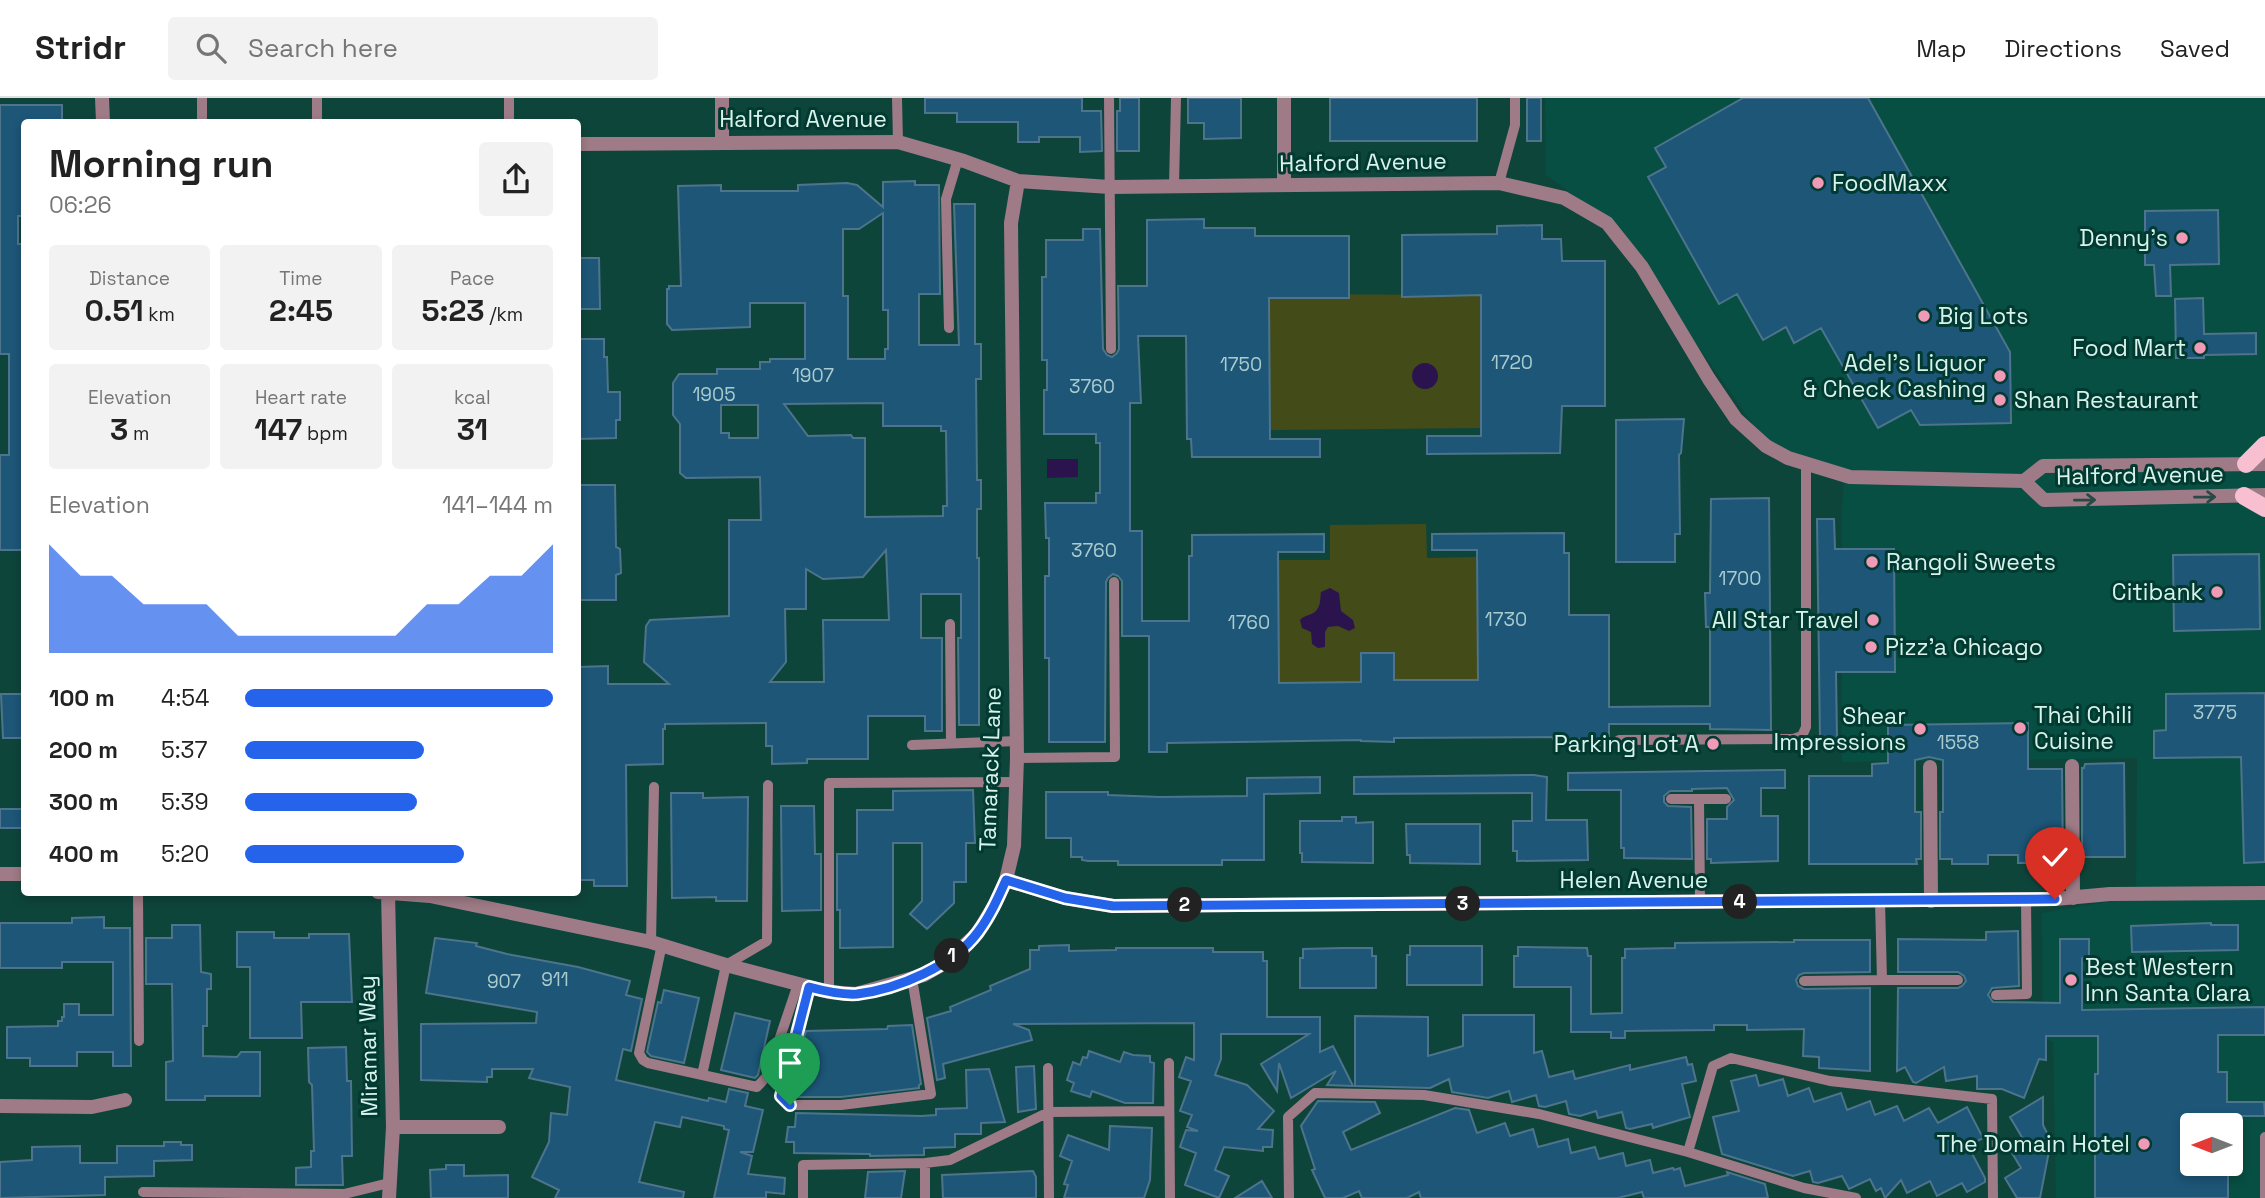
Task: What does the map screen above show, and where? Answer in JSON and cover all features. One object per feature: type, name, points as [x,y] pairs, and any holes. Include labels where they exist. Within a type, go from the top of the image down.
[{"type":"main road","points":[[2246,464],[2265,445]]},
{"type":"main road","points":[[2244,496],[2265,508]]},
{"type":"street","points":[[102,98],[103,119]]},
{"type":"street","points":[[722,98],[722,142]]},
{"type":"street","points":[[1283,185],[1284,98]]},
{"type":"street","name":"Halford Avenue","points":[[581,144],[898,142],[958,159],[1018,181],[1110,187],[1499,183],[1564,198],[1607,223],[1642,267],[1736,419],[1766,446],[1788,458],[1850,478],[2024,481],[2043,466],[2265,464]]},
{"type":"street","name":"Tamarack Lane","points":[[430,896],[657,943],[726,965],[829,992],[856,994],[924,975],[945,963],[977,934],[1006,880],[1014,846],[1017,741],[1011,223],[1018,181]]},
{"type":"street","name":"Halford Avenue","points":[[2024,481],[2044,500],[2265,495]]},
{"type":"street","points":[[2073,766],[2073,898]]},
{"type":"street","points":[[1930,767],[1931,901]]},
{"type":"street","points":[[0,874],[21,874]]},
{"type":"street","name":"Helen Avenue","points":[[1006,880],[1065,898],[1113,906],[2026,900],[2110,894],[2265,893]]},
{"type":"street","name":"Miramar Way","points":[[388,896],[393,1127],[389,1198]]},
{"type":"street","points":[[0,1106],[92,1107],[125,1100]]},
{"type":"street","points":[[393,1127],[499,1127]]},
{"type":"lane","points":[[202,98],[202,119]]},
{"type":"lane","points":[[317,98],[317,119]]},
{"type":"lane","points":[[509,98],[509,119]]},
{"type":"lane","points":[[897,98],[898,142]]},
{"type":"lane","points":[[1109,98],[1111,349]]},
{"type":"lane","points":[[1174,186],[1176,98]]},
{"type":"lane","points":[[1499,183],[1515,125],[1515,98]]},
{"type":"lane","points":[[948,328],[946,199],[958,159]]},
{"type":"lane","points":[[1619,740],[1802,736],[1806,727],[1806,464]]},
{"type":"lane","points":[[1017,758],[1115,757],[1114,582]]},
{"type":"lane","points":[[950,624],[951,743]]},
{"type":"lane","points":[[912,745],[1017,741]]},
{"type":"lane","points":[[829,992],[829,783],[1017,782]]},
{"type":"lane","points":[[702,1074],[726,965],[767,942],[768,785]]},
{"type":"lane","points":[[654,787],[657,943],[639,1053],[643,1060],[757,1087],[767,1076],[803,985]]},
{"type":"lane","points":[[1671,799],[1726,799]]},
{"type":"lane","points":[[1699,799],[1700,902]]},
{"type":"lane","points":[[138,896],[139,1041]]},
{"type":"lane","points":[[1996,995],[2027,994],[2026,900]]},
{"type":"lane","points":[[1880,901],[1882,980]]},
{"type":"lane","points":[[803,985],[781,1096],[790,1105],[841,1105],[931,1094],[912,978]]},
{"type":"lane","points":[[1804,981],[1958,980]]},
{"type":"lane","points":[[1688,1152],[1713,1066],[1731,1058],[1830,1081],[1992,1099],[1993,1198]]},
{"type":"lane","points":[[1169,1063],[1170,1198]]},
{"type":"lane","points":[[1048,1068],[1049,1198]]},
{"type":"lane","points":[[1289,1198],[1287,1117],[1315,1093],[1424,1096],[1539,1114],[1688,1152],[1804,1188],[1856,1198]]},
{"type":"lane","points":[[803,1198],[803,1165],[925,1163],[950,1160],[1049,1112],[1170,1111]]},
{"type":"lane","points":[[2265,1137],[2265,1198]]},
{"type":"lane","points":[[925,1163],[925,1198]]},
{"type":"lane","points":[[143,1192],[344,1194],[389,1183]]},
{"type":"shaded area","points":[[1545,98],[2265,98],[2265,1198],[2056,1198],[2053,1042],[2043,1038],[2042,913],[2136,897],[2137,758],[1842,762],[1844,480],[1766,443],[1611,222],[1546,175]]},
{"type":"shaded area","points":[[1267,294],[1481,295],[1483,428],[1267,430]]},
{"type":"shaded area","points":[[1425,363],[1434,367],[1438,376],[1434,385],[1425,389],[1416,385],[1412,376],[1416,367]]},
{"type":"shaded area","points":[[1047,459],[1078,459],[1078,477],[1047,478]]},
{"type":"shaded area","points":[[1426,524],[1427,558],[1477,557],[1478,680],[1394,680],[1394,653],[1362,653],[1361,682],[1279,683],[1278,560],[1330,560],[1330,525]]},
{"type":"shaded area","points":[[1330,588],[1339,593],[1341,611],[1353,620],[1355,628],[1349,631],[1338,626],[1328,627],[1325,632],[1325,647],[1318,648],[1312,644],[1311,632],[1302,628],[1300,620],[1316,611],[1321,592]]},
{"type":"building","points":[[925,98],[1082,98],[1082,111],[1101,111],[1102,151],[1080,152],[1080,137],[1039,137],[1039,142],[1018,142],[1018,122],[957,122],[957,113],[925,113]]},
{"type":"building","points":[[1120,98],[1139,98],[1139,151],[1117,151],[1117,111],[1120,111]]},
{"type":"building","points":[[1188,98],[1241,98],[1241,138],[1204,139],[1204,123],[1188,123]]},
{"type":"building","points":[[1330,98],[1477,98],[1477,141],[1330,141]]},
{"type":"building","points":[[1527,98],[1541,98],[1541,141],[1527,141]]},
{"type":"building","points":[[1743,98],[1868,98],[2010,352],[2011,423],[1920,425],[1911,410],[1878,428],[1821,328],[1794,343],[1786,327],[1763,340],[1737,294],[1719,304],[1648,177],[1666,167],[1655,148]]},
{"type":"building","points":[[0,105],[62,105],[62,119],[21,119],[21,216],[18,216],[18,244],[21,244],[21,550],[0,550],[0,455],[9,455],[9,354],[0,354]]},
{"type":"building","points":[[915,181],[915,185],[939,185],[940,294],[919,294],[919,345],[959,345],[954,204],[975,204],[975,344],[981,344],[981,379],[976,379],[977,480],[981,480],[981,509],[977,509],[979,725],[959,725],[958,638],[961,638],[961,594],[921,594],[921,638],[942,638],[942,731],[925,731],[925,716],[868,716],[868,759],[807,759],[807,763],[772,764],[772,746],[766,746],[766,723],[665,724],[663,764],[626,765],[627,886],[594,886],[594,880],[581,880],[581,667],[608,666],[608,684],[669,684],[644,662],[646,626],[650,620],[729,616],[729,520],[761,520],[760,477],[686,478],[680,473],[680,424],[673,415],[673,383],[679,374],[717,374],[717,369],[760,369],[760,362],[770,362],[770,359],[805,359],[805,303],[750,303],[750,327],[672,330],[667,324],[667,289],[669,286],[681,286],[678,186],[721,185],[721,191],[798,191],[798,185],[847,183],[857,185],[883,207],[883,182]],"holes":[[[883,213],[883,310],[888,310],[888,349],[885,349],[885,359],[848,359],[848,296],[843,296],[843,229],[859,229]],[[883,403],[883,426],[941,426],[941,431],[946,431],[947,506],[943,506],[943,516],[865,517],[865,438],[853,438],[851,435],[808,436],[784,404]],[[721,405],[758,405],[758,438],[729,438],[729,433],[721,433]],[[886,550],[889,620],[823,620],[824,682],[770,682],[786,662],[785,609],[806,609],[806,569],[823,579],[863,577]]]},
{"type":"building","name":"Denny's","points":[[2218,210],[2219,264],[2170,265],[2171,296],[2156,296],[2154,265],[2145,265],[2145,211]]},
{"type":"building","points":[[1204,219],[1204,228],[1255,228],[1255,236],[1349,236],[1349,298],[1269,298],[1270,439],[1320,439],[1320,457],[1192,457],[1191,439],[1187,439],[1186,336],[1138,336],[1141,403],[1130,403],[1130,531],[1142,531],[1142,621],[1189,621],[1189,556],[1192,556],[1192,535],[1324,534],[1324,552],[1278,552],[1279,683],[1361,682],[1361,653],[1394,653],[1394,680],[1478,680],[1477,550],[1432,550],[1432,534],[1564,533],[1564,553],[1569,553],[1569,615],[1609,615],[1609,707],[1710,706],[1710,627],[1706,627],[1705,593],[1710,593],[1711,499],[1769,498],[1771,730],[1710,729],[1710,724],[1609,724],[1609,745],[1591,745],[1591,739],[1553,737],[1394,738],[1394,742],[1361,740],[1167,743],[1167,752],[1149,752],[1149,636],[1122,636],[1122,581],[1113,574],[1106,582],[1105,742],[1049,742],[1045,576],[1049,576],[1049,538],[1046,538],[1045,503],[1096,503],[1096,493],[1100,493],[1100,443],[1096,443],[1096,434],[1044,434],[1047,360],[1042,360],[1042,277],[1046,277],[1046,240],[1083,240],[1083,229],[1100,229],[1103,349],[1112,357],[1119,349],[1118,286],[1147,286],[1147,220]]},
{"type":"building","points":[[1542,225],[1542,239],[1561,239],[1562,261],[1605,261],[1605,406],[1562,406],[1560,453],[1427,454],[1427,436],[1481,436],[1481,295],[1402,297],[1402,235],[1497,234],[1497,226]]},
{"type":"building","points":[[581,258],[599,258],[600,309],[581,309]]},
{"type":"building","points":[[2203,298],[2204,334],[2256,333],[2256,354],[2176,358],[2175,299]]},
{"type":"building","points":[[581,339],[604,339],[608,392],[620,392],[620,420],[616,420],[616,438],[581,439]]},
{"type":"building","points":[[1684,419],[1679,455],[1680,534],[1675,534],[1675,562],[1616,562],[1616,420]]},
{"type":"building","points":[[581,485],[615,485],[616,547],[620,549],[621,573],[616,575],[616,600],[581,600]]},
{"type":"building","points":[[1817,519],[1834,519],[1835,549],[1894,549],[1895,672],[1836,672],[1837,740],[1820,741]]},
{"type":"building","name":"Citibank","points":[[2259,554],[2260,629],[2174,631],[2173,555]]},
{"type":"building","points":[[2265,693],[2265,862],[2244,863],[2241,757],[2154,758],[2154,731],[2166,730],[2166,694]]},
{"type":"building","points":[[1,694],[21,694],[21,738],[3,738]]},
{"type":"building","points":[[2028,723],[2028,769],[2062,769],[2063,859],[2054,859],[2054,863],[2018,863],[2018,855],[1988,855],[1988,864],[1952,864],[1952,859],[1940,859],[1943,760],[1929,757],[1915,760],[1915,812],[1921,812],[1921,859],[1916,859],[1917,864],[1809,864],[1809,776],[1872,776],[1872,764],[1888,763],[1888,725]]},
{"type":"building","points":[[2124,763],[2125,857],[2082,857],[2082,768],[2085,764]]},
{"type":"building","points":[[1785,770],[1785,788],[1761,788],[1761,816],[1778,816],[1778,861],[1711,863],[1711,859],[1707,859],[1707,819],[1727,819],[1727,807],[1734,800],[1727,788],[1670,791],[1664,796],[1664,802],[1668,806],[1691,807],[1692,859],[1624,858],[1624,848],[1621,848],[1621,790],[1568,790],[1568,773]]},
{"type":"building","points":[[1320,777],[1320,793],[1264,794],[1264,860],[1222,860],[1222,865],[1118,865],[1118,861],[1088,861],[1082,860],[1082,857],[1071,857],[1071,838],[1046,838],[1046,792],[1108,792],[1108,795],[1160,797],[1247,796],[1247,778]]},
{"type":"building","points":[[1354,777],[1547,777],[1546,820],[1587,820],[1588,860],[1517,861],[1517,851],[1513,851],[1513,821],[1532,821],[1532,793],[1354,794]]},
{"type":"building","points":[[973,790],[975,843],[966,843],[966,882],[954,882],[954,903],[927,929],[910,914],[922,901],[922,843],[893,843],[893,947],[840,948],[837,854],[857,854],[857,810],[893,810],[893,791]]},
{"type":"building","points":[[671,793],[703,793],[703,798],[748,797],[747,901],[716,901],[716,897],[672,898]]},
{"type":"building","points":[[781,806],[814,806],[815,854],[821,854],[821,910],[782,911]]},
{"type":"building","points":[[0,809],[21,809],[21,828],[0,828]]},
{"type":"building","points":[[1342,817],[1356,817],[1356,823],[1373,822],[1373,863],[1302,862],[1300,821],[1342,821]]},
{"type":"building","points":[[1406,824],[1480,824],[1480,864],[1410,863],[1410,855],[1407,855]]},
{"type":"building","points":[[104,917],[104,928],[130,928],[131,1066],[113,1066],[113,1052],[77,1052],[77,1066],[30,1066],[30,1058],[7,1058],[7,1027],[58,1026],[58,1021],[62,1021],[64,1017],[64,1004],[79,1004],[79,1015],[113,1015],[113,962],[62,962],[62,968],[0,968],[0,923],[72,923],[72,918]]},
{"type":"building","points":[[2211,923],[2238,925],[2238,950],[2132,952],[2131,926]]},
{"type":"building","points":[[172,925],[200,925],[201,972],[211,974],[211,989],[207,989],[207,1026],[203,1026],[203,1056],[237,1057],[241,1052],[260,1052],[260,1096],[205,1096],[205,1100],[166,1100],[166,1062],[173,1061],[172,984],[146,984],[146,938],[172,938]]},
{"type":"building","points":[[2018,931],[2019,986],[1992,988],[1988,995],[1993,1002],[2060,1003],[2060,939],[2089,939],[2089,957],[2082,958],[2082,1010],[2265,1007],[2265,1035],[2218,1035],[2218,1072],[2227,1072],[2227,1102],[2264,1102],[2265,1116],[2244,1116],[2244,1113],[2180,1113],[2180,1176],[2228,1176],[2228,1198],[2095,1198],[2095,1074],[2098,1074],[2098,1036],[2046,1036],[2046,1060],[2039,1059],[2024,1098],[2002,1089],[1977,1089],[1977,1076],[1946,1081],[1944,1067],[1916,1083],[1905,1067],[1897,1071],[1898,988],[1958,988],[1966,981],[1958,972],[1898,972],[1898,939],[1986,940],[1986,932]]},
{"type":"building","points":[[237,932],[274,932],[274,938],[309,938],[309,934],[349,934],[352,1002],[301,1002],[302,1038],[250,1038],[250,967],[237,967]]},
{"type":"building","points":[[435,938],[477,943],[476,946],[507,954],[578,967],[630,981],[626,995],[642,999],[631,1051],[623,1049],[616,1080],[708,1101],[709,1098],[726,1102],[729,1089],[748,1093],[745,1106],[763,1110],[753,1152],[740,1152],[752,1156],[748,1174],[785,1178],[784,1194],[766,1192],[766,1198],[714,1198],[729,1130],[724,1129],[724,1126],[682,1117],[680,1127],[655,1122],[639,1182],[684,1192],[683,1198],[555,1198],[559,1190],[532,1177],[549,1142],[551,1113],[567,1115],[570,1087],[529,1078],[533,1069],[492,1069],[492,1077],[487,1077],[487,1082],[421,1080],[421,1024],[536,1023],[537,1012],[426,993]]},
{"type":"building","points":[[1870,940],[1870,972],[1804,973],[1796,980],[1798,986],[1804,989],[1870,988],[1870,1071],[1819,1068],[1819,1057],[1803,1056],[1804,1029],[1747,1030],[1747,1025],[1714,1025],[1714,1030],[1625,1031],[1625,1038],[1611,1038],[1611,1032],[1571,1032],[1571,987],[1514,987],[1514,956],[1518,956],[1518,947],[1587,948],[1588,956],[1591,956],[1591,1014],[1622,1013],[1622,958],[1625,958],[1625,949],[1675,948],[1675,943]]},
{"type":"building","points":[[1069,945],[1069,951],[1213,948],[1213,952],[1263,952],[1263,961],[1267,961],[1267,1017],[1320,1017],[1320,1052],[1333,1046],[1353,1086],[1327,1085],[1336,1071],[1291,1098],[1279,1063],[1277,1091],[1261,1064],[1309,1034],[1221,1034],[1221,1059],[1215,1075],[1247,1085],[1274,1111],[1258,1129],[1273,1130],[1272,1147],[1263,1147],[1263,1151],[1224,1147],[1215,1170],[1229,1176],[1219,1198],[1185,1185],[1196,1153],[1180,1147],[1186,1130],[1198,1131],[1187,1127],[1192,1115],[1180,1111],[1191,1081],[1179,1077],[1186,1057],[1194,1060],[1194,1023],[1013,1024],[1029,1030],[1032,1040],[943,1064],[945,1078],[937,1080],[927,1018],[951,1011],[950,1007],[991,990],[990,986],[1030,969],[1030,950],[1039,950],[1039,946]]},
{"type":"building","points":[[1410,946],[1482,946],[1482,985],[1407,985],[1407,955],[1410,955]]},
{"type":"building","points":[[1372,948],[1372,956],[1376,956],[1376,988],[1300,988],[1300,958],[1303,958],[1303,949]]},
{"type":"building","points":[[664,990],[699,998],[684,1063],[651,1056],[647,1052],[658,1002],[661,1003]]},
{"type":"building","points":[[735,1013],[770,1021],[758,1075],[755,1078],[721,1070]]},
{"type":"building","points":[[1463,1015],[1534,1015],[1534,1053],[1542,1051],[1549,1077],[1573,1071],[1575,1079],[1630,1065],[1630,1070],[1686,1057],[1688,1065],[1692,1064],[1696,1081],[1682,1084],[1690,1117],[1653,1128],[1652,1124],[1630,1129],[1626,1128],[1622,1112],[1598,1118],[1596,1111],[1580,1116],[1569,1114],[1566,1101],[1539,1106],[1536,1095],[1512,1102],[1509,1091],[1488,1098],[1452,1092],[1449,1079],[1430,1088],[1355,1086],[1355,1016],[1428,1017],[1428,1056],[1463,1046]]},
{"type":"building","points":[[912,1025],[921,1084],[919,1088],[841,1097],[796,1097],[798,1061],[806,1031],[887,1029],[888,1026]]},
{"type":"building","points":[[346,1047],[347,1081],[351,1081],[352,1156],[342,1156],[343,1185],[296,1185],[296,1168],[311,1167],[311,1151],[314,1151],[308,1048]]},
{"type":"building","points":[[1089,1051],[1120,1062],[1124,1052],[1150,1056],[1150,1062],[1154,1063],[1153,1103],[1125,1103],[1092,1091],[1090,1097],[1071,1091],[1074,1083],[1067,1080],[1073,1062],[1080,1065],[1083,1057],[1087,1058]]},
{"type":"building","points":[[1034,1066],[1036,1109],[1018,1112],[1016,1067]]},
{"type":"building","points":[[989,1069],[1005,1122],[981,1123],[981,1134],[955,1134],[955,1147],[924,1148],[924,1155],[870,1156],[794,1153],[794,1142],[786,1142],[788,1127],[795,1127],[796,1113],[921,1116],[936,1115],[936,1109],[967,1108],[966,1070]]},
{"type":"building","points":[[1756,1075],[1759,1086],[1783,1079],[1788,1096],[1809,1088],[1814,1102],[1841,1093],[1847,1110],[1870,1101],[1875,1115],[1897,1106],[1904,1121],[1929,1108],[1938,1123],[1967,1107],[1983,1138],[1968,1146],[1985,1182],[1967,1192],[1962,1183],[1937,1196],[1930,1181],[1907,1193],[1901,1180],[1885,1198],[1881,1188],[1876,1191],[1870,1179],[1849,1189],[1842,1176],[1818,1183],[1813,1182],[1810,1171],[1793,1176],[1722,1154],[1713,1117],[1739,1111],[1731,1081]]},
{"type":"building","points":[[2043,1097],[2043,1125],[2051,1141],[2040,1198],[2017,1198],[2005,1178],[2021,1168],[2009,1148],[2023,1139],[2010,1117]]},
{"type":"building","points":[[1318,1101],[1375,1102],[1380,1113],[1343,1132],[1351,1150],[1455,1108],[1469,1110],[1477,1133],[1505,1123],[1510,1136],[1533,1129],[1538,1147],[1568,1139],[1571,1153],[1595,1147],[1599,1159],[1623,1153],[1626,1166],[1650,1160],[1653,1173],[1680,1168],[1685,1186],[1728,1175],[1727,1172],[1765,1184],[1768,1198],[1644,1198],[1642,1192],[1618,1198],[1421,1198],[1419,1192],[1407,1198],[1362,1198],[1359,1191],[1343,1198],[1325,1198],[1312,1170],[1315,1169],[1301,1126]]},
{"type":"building","points":[[1110,1126],[1152,1128],[1150,1180],[1144,1198],[1064,1198],[1068,1185],[1064,1184],[1072,1161],[1060,1156],[1068,1135],[1109,1150]]},
{"type":"building","points":[[164,1142],[192,1145],[192,1160],[154,1161],[154,1176],[105,1177],[105,1195],[0,1198],[0,1162],[32,1160],[32,1147],[80,1146],[80,1163],[117,1163],[117,1146],[164,1146]]},
{"type":"building","points":[[446,1165],[464,1165],[464,1176],[508,1175],[508,1198],[431,1198],[430,1170],[446,1169]]},
{"type":"building","points":[[905,1171],[901,1198],[865,1198],[868,1172]]},
{"type":"building","points":[[1033,1171],[1036,1177],[1036,1198],[943,1198],[942,1175]]},
{"type":"building","points":[[1262,1181],[1272,1198],[1235,1198]]},
{"type":"place","name":"FoodMaxx","points":[[1818,183]]},
{"type":"place","name":"Denny's","points":[[2182,238]]},
{"type":"place","name":"Big Lots","points":[[1924,316]]},
{"type":"place","name":"Food Mart","points":[[2200,348]]},
{"type":"place","name":"Adel's Liquor & Check Cashing","points":[[2000,376]]},
{"type":"place","name":"Shan Restaurant","points":[[2000,400]]},
{"type":"place","name":"Rangoli Sweets","points":[[1872,562]]},
{"type":"place","name":"Citibank","points":[[2217,592]]},
{"type":"place","name":"All Star Travel","points":[[1873,620]]},
{"type":"place","name":"Pizz’a Chicago","points":[[1871,647]]},
{"type":"place","name":"Thai Chili Cuisine","points":[[2020,728]]},
{"type":"place","name":"Shear Impressions","points":[[1920,729]]},
{"type":"place","name":"Parking Lot A","points":[[1713,744]]},
{"type":"place","name":"Best Western Inn Santa Clara","points":[[2071,980]]},
{"type":"place","name":"The Domain Hotel","points":[[2144,1144]]},
{"type":"route","points":[[790,1105],[781,1096],[809,987],[856,994],[924,975],[945,963],[977,934],[1006,880],[1065,898],[1113,906],[2055,899]]}]
